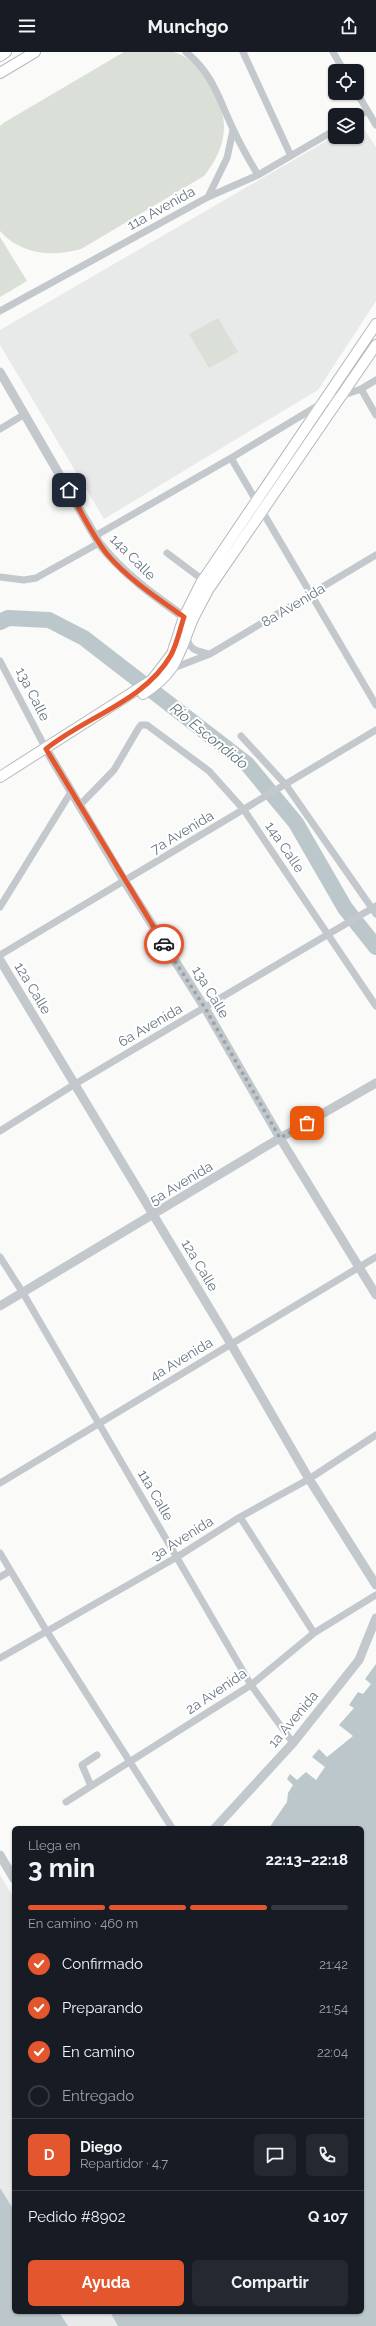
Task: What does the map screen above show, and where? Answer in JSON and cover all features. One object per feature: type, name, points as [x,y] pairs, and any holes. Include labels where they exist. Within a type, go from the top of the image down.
[{"type":"main road","points":[[0,56],[6,52]]},
{"type":"main road","points":[[0,73],[35,52]]},
{"type":"main road","points":[[188,619],[203,580],[376,324]]},
{"type":"main road","points":[[188,619],[376,345]]},
{"type":"main road","name":"8a Avenida","points":[[0,777],[46,749],[60,737],[130,700],[171,669],[179,658],[186,638],[188,619]]},
{"type":"main road","name":"8a Avenida","points":[[154,683],[172,654],[188,619]]},
{"type":"street","points":[[186,52],[196,60],[212,81],[233,130],[258,175]]},
{"type":"street","points":[[243,52],[291,156]]},
{"type":"street","points":[[333,52],[340,64]]},
{"type":"street","points":[[361,100],[376,125]]},
{"type":"street","points":[[208,197],[227,158],[233,130]]},
{"type":"street","name":"11a Avenida","points":[[0,311],[208,197],[258,175],[328,134]]},
{"type":"street","name":"14a Calle","points":[[0,372],[97,540],[108,555],[143,587],[188,619]]},
{"type":"street","points":[[0,577],[24,580],[36,578],[324,402],[343,394],[361,389],[376,380]]},
{"type":"street","points":[[361,389],[376,415]]},
{"type":"street","points":[[0,429],[25,414]]},
{"type":"street","points":[[231,458],[312,593],[376,705]]},
{"type":"street","points":[[167,553],[203,580]]},
{"type":"street","name":"8a Avenida","points":[[171,669],[210,654],[376,555]]},
{"type":"street","points":[[186,638],[188,644],[194,650],[210,654]]},
{"type":"street","name":"13a Calle","points":[[0,661],[46,749],[79,806],[205,1008],[280,1138],[376,1294]]},
{"type":"street","name":"14a Calle","points":[[79,806],[114,770],[138,728],[141,725],[147,725],[209,771],[244,810],[282,869],[332,933],[376,1006]]},
{"type":"street","name":"7a Avenida","points":[[0,955],[125,882],[376,730]]},
{"type":"street","points":[[241,736],[283,786],[373,910]]},
{"type":"street","points":[[0,908],[71,792]]},
{"type":"street","name":"6a Avenida","points":[[0,1131],[75,1084],[373,910]]},
{"type":"street","name":"12a Calle","points":[[0,960],[231,1344],[309,1479],[376,1585]]},
{"type":"street","name":"5a Avenida","points":[[0,1306],[154,1215],[280,1138],[376,1083]]},
{"type":"street","name":"11a Calle","points":[[0,1257],[23,1293],[251,1685],[293,1743]]},
{"type":"street","name":"4a Avenida","points":[[0,1483],[376,1257]]},
{"type":"street","name":"3a Avenida","points":[[0,1658],[46,1630],[177,1557],[240,1517],[309,1479],[376,1435]]},
{"type":"street","points":[[240,1517],[314,1633]]},
{"type":"street","points":[[0,1553],[46,1630],[171,1826]]},
{"type":"street","points":[[0,1577],[10,1571]]},
{"type":"street","name":"2a Avenida","points":[[66,1802],[251,1685],[314,1633],[376,1595]]},
{"type":"street","name":"1a Avenida","points":[[217,1826],[293,1743],[359,1660],[376,1618]]},
{"type":"street","points":[[91,1786],[82,1766],[97,1755]]},
{"type":"street","points":[[0,1855],[12,1875]]},
{"type":"shaded area","points":[[124,52],[173,52],[192,62],[201,71],[215,93],[223,116],[223,140],[216,159],[204,176],[81,249],[70,252],[49,253],[38,252],[18,245],[8,239],[0,231],[0,126]]},
{"type":"shaded area","points":[[364,129],[376,147],[376,301],[318,390],[104,519],[0,345],[0,330],[328,140],[328,144],[364,144]]},
{"type":"shaded area","points":[[0,237],[27,281],[0,297]]},
{"type":"shaded area","points":[[218,318],[238,352],[209,368],[189,334]]},
{"type":"shaded area","points":[[376,1664],[376,2326],[118,2326],[111,2314],[364,2314],[364,1826],[270,1826],[287,1802],[288,1793],[293,1785],[287,1779],[290,1774],[297,1780],[306,1772],[316,1780],[325,1767],[312,1757],[319,1749],[327,1757],[353,1736],[339,1725],[354,1708],[349,1705],[358,1692],[363,1694],[371,1684],[365,1679]]},
{"type":"shaded area","points":[[0,1875],[12,1895],[12,2207],[0,2188]]},
{"type":"shaded area","points":[[0,2188],[12,2207],[12,2314],[60,2314],[68,2326],[0,2326]]},
{"type":"shaded area","points":[[60,2314],[111,2314],[118,2326],[68,2326]]},
{"type":"waterway","name":"Río Escondido","points":[[0,622],[8,618],[49,620],[84,638],[247,764],[296,823],[345,908],[376,947]]},
{"type":"way so far","points":[[164,944],[205,1008],[280,1138],[307,1123]]},
{"type":"route","points":[[69,490],[99,543],[108,555],[143,587],[184,617],[172,654],[159,673],[152,680],[123,700],[60,737],[46,749],[79,806],[164,944]]}]
